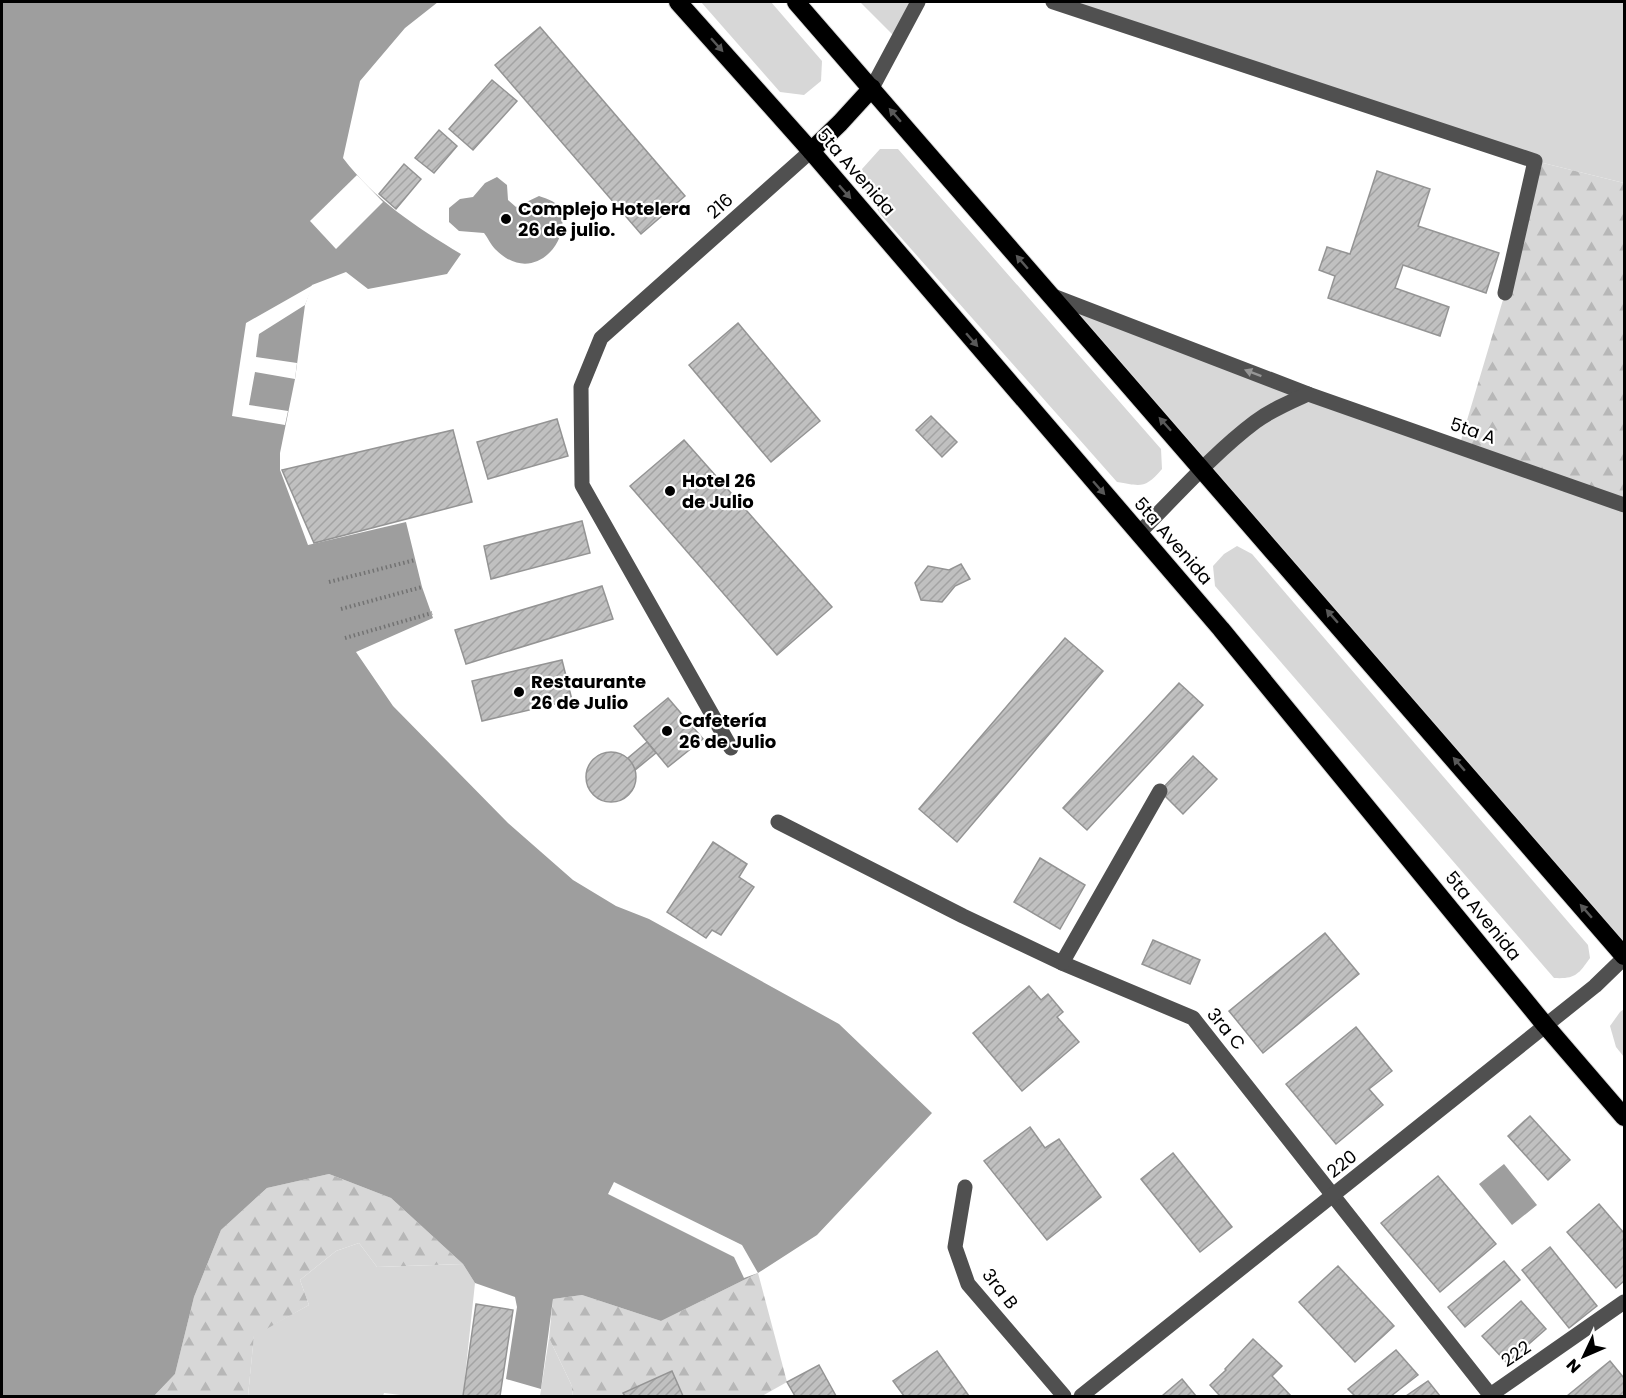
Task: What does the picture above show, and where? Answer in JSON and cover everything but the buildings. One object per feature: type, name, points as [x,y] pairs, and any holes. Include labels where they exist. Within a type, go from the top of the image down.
[{"type":"highway","name":"5ta Avenida","points":[[678,2],[811,151],[1221,629],[1624,1117]]},
{"type":"highway","points":[[796,2],[1204,468],[1624,957]]},
{"type":"highway","points":[[811,151],[872,88]]},
{"type":"street","points":[[872,88],[918,2]]},
{"type":"street","points":[[1053,2],[1535,161],[1505,292]]},
{"type":"street","name":"216","points":[[731,748],[582,485],[581,387],[601,338],[811,151]]},
{"type":"street","name":"5ta A","points":[[1050,294],[1308,394],[1624,505]]},
{"type":"street","points":[[1138,533],[1255,421],[1283,404],[1308,394]]},
{"type":"street","points":[[1062,963],[1160,791]]},
{"type":"street","name":"3ra C","points":[[778,822],[963,916],[1062,963],[1193,1018],[1490,1396]]},
{"type":"street","name":"220","points":[[1081,1396],[1595,986],[1624,957]]},
{"type":"street","name":"3ra B","points":[[965,1187],[955,1247],[968,1284],[1064,1396]]},
{"type":"street","name":"222","points":[[1490,1396],[1624,1302]]},
{"type":"path","points":[[329,582],[415,560]]},
{"type":"path","points":[[341,609],[422,587]]},
{"type":"path","points":[[345,639],[432,614]]},
{"type":"green space","points":[[701,2],[771,2],[822,61],[821,81],[804,95],[780,92]]},
{"type":"green space","points":[[860,2],[918,2],[897,39]]},
{"type":"green space","points":[[1053,2],[1624,2],[1624,183],[1535,161]]},
{"type":"green space","points":[[880,149],[898,149],[1161,449],[1162,469],[1151,480],[1142,485],[1117,482],[881,215],[865,190],[862,169]]},
{"type":"green space","points":[[1535,161],[1624,183],[1624,505],[1459,447],[1505,293]]},
{"type":"green space","points":[[1050,294],[1624,505],[1624,956]]},
{"type":"green space","points":[[1237,546],[1252,554],[1588,945],[1590,958],[1579,972],[1567,978],[1554,978],[1215,586],[1213,566],[1224,554]]},
{"type":"green space","points":[[1624,1009],[1624,1057],[1616,1047],[1610,1026]]},
{"type":"green space","points":[[329,1174],[391,1198],[463,1264],[377,1267],[359,1243],[336,1251],[300,1280],[309,1305],[254,1336],[248,1396],[154,1396],[175,1374],[194,1297],[221,1230],[267,1188]]},
{"type":"green space","points":[[359,1243],[377,1267],[463,1264],[475,1283],[463,1396],[409,1396],[384,1393],[383,1396],[248,1396],[254,1335],[309,1305],[300,1280],[336,1251]]},
{"type":"green space","points":[[758,1273],[787,1382],[762,1396],[573,1396],[571,1384],[549,1338],[553,1299],[582,1295],[661,1321]]},
{"type":"green space","points":[[549,1338],[571,1384],[573,1396],[540,1396]]},
{"type":"shaded area","points":[[2,2],[438,2],[405,28],[360,81],[343,158],[369,187],[397,212],[461,254],[447,274],[368,289],[346,272],[312,285],[305,305],[295,379],[280,453],[280,470],[308,545],[406,522],[422,587],[433,618],[356,652],[393,706],[508,823],[573,880],[616,906],[649,919],[839,1024],[932,1113],[817,1235],[758,1273],[661,1321],[582,1295],[553,1299],[541,1389],[506,1379],[517,1307],[515,1297],[475,1283],[463,1264],[391,1198],[329,1174],[267,1188],[221,1230],[194,1297],[175,1374],[154,1396],[2,1396]]},
{"type":"shaded area","name":"Complejo Hotelera 26 de julio.","points":[[497,177],[507,185],[508,200],[516,207],[539,196],[556,204],[562,216],[562,229],[558,242],[550,253],[538,261],[525,264],[510,260],[495,249],[484,233],[459,231],[449,222],[449,208],[460,199],[473,197],[485,183]]},
{"type":"shaded area","points":[[1504,1164],[1537,1205],[1512,1225],[1479,1184]]},
{"type":"pier","points":[[357,175],[383,202],[336,249],[310,221]]},
{"type":"pier","points":[[313,285],[305,305],[259,334],[256,357],[297,363],[295,379],[255,372],[249,405],[288,411],[285,425],[232,416],[246,323]]},
{"type":"pier","points":[[614,1182],[742,1245],[758,1273],[744,1278],[734,1257],[608,1194]]},
{"type":"place","name":"Complejo Hotelera 26 de julio.","points":[[506,219]]},
{"type":"place","name":"Hotel 26 de Julio","points":[[670,491]]},
{"type":"place","name":"Restaurante 26 de Julio","points":[[519,692]]},
{"type":"place","name":"Cafetería 26 de Julio","points":[[667,731]]}]
